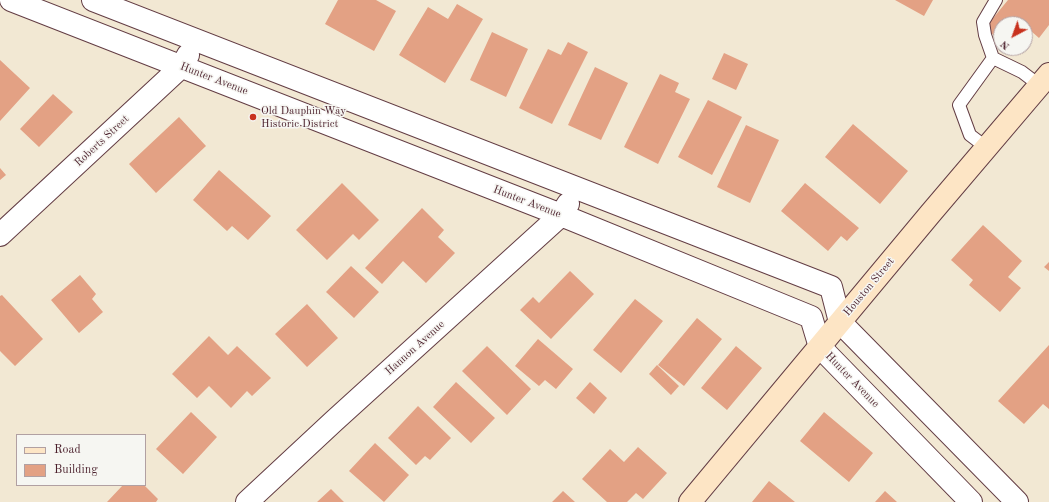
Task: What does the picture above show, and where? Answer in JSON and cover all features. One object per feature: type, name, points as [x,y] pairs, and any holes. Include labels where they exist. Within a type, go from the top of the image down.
[{"type":"street","name":"Hunter Avenue","points":[[11,0],[561,215],[811,317],[820,347],[971,502]]},
{"type":"street","points":[[93,0],[831,287],[840,322],[1016,502]]},
{"type":"street","name":"Roberts Street","points":[[0,235],[182,66],[196,40]]},
{"type":"street","name":"Houston Street","points":[[690,502],[1044,80]]},
{"type":"street","name":"Hannon Avenue","points":[[247,502],[561,215],[577,188]]},
{"type":"lane","points":[[996,0],[983,22],[985,36],[993,58],[1022,72],[1044,80]]},
{"type":"lane","points":[[987,148],[970,135],[959,105],[993,58]]},
{"type":"building","points":[[338,0],[376,0],[396,11],[374,51],[325,24]]},
{"type":"building","points":[[895,0],[933,0],[924,16]]},
{"type":"building","points":[[1008,0],[1049,0],[1049,25],[1039,38],[1033,33],[1033,16],[995,16]]},
{"type":"building","points":[[457,4],[483,19],[445,83],[399,55],[428,7],[448,19]]},
{"type":"building","points":[[993,18],[993,34],[985,28]]},
{"type":"building","points":[[492,32],[528,49],[506,97],[470,80]]},
{"type":"building","points":[[568,42],[588,52],[552,124],[519,108],[548,49],[561,55]]},
{"type":"building","points":[[724,53],[748,64],[736,90],[712,79]]},
{"type":"building","points":[[0,60],[30,88],[0,121]]},
{"type":"building","points":[[595,67],[628,83],[601,140],[568,125]]},
{"type":"building","points":[[660,74],[679,83],[675,92],[690,99],[658,164],[624,147]]},
{"type":"building","points":[[53,94],[73,112],[39,147],[20,129]]},
{"type":"building","points":[[708,100],[742,117],[712,175],[678,157]]},
{"type":"building","points":[[179,117],[206,146],[156,193],[129,164]]},
{"type":"building","points":[[853,124],[908,171],[880,204],[825,157]]},
{"type":"building","points":[[746,125],[779,140],[750,203],[717,187]]},
{"type":"building","points":[[0,168],[6,175],[0,180]]},
{"type":"building","points":[[219,170],[271,216],[248,240],[232,226],[227,231],[193,200]]},
{"type":"building","points":[[342,183],[379,220],[359,240],[353,234],[327,260],[296,230]]},
{"type":"building","points":[[805,183],[859,228],[847,241],[841,236],[828,251],[781,211]]},
{"type":"building","points":[[422,208],[444,230],[438,237],[455,253],[426,283],[403,261],[382,284],[365,268]]},
{"type":"building","points":[[983,225],[1022,261],[1008,277],[1021,288],[1000,312],[969,285],[973,280],[951,260]]},
{"type":"building","points":[[1049,262],[1049,271],[1044,267]]},
{"type":"building","points":[[351,266],[379,292],[354,318],[326,292]]},
{"type":"building","points":[[570,271],[594,294],[551,339],[520,310],[533,297],[539,303]]},
{"type":"building","points":[[80,275],[96,294],[92,299],[103,312],[79,333],[51,300]]},
{"type":"building","points":[[2,295],[43,339],[15,366],[0,351],[0,296]]},
{"type":"building","points":[[635,299],[663,321],[621,373],[593,350]]},
{"type":"building","points":[[307,304],[338,338],[307,367],[275,334]]},
{"type":"building","points":[[697,318],[722,339],[684,386],[658,365]]},
{"type":"building","points":[[209,336],[228,355],[237,346],[271,378],[252,396],[247,391],[231,408],[209,386],[197,398],[172,374]]},
{"type":"building","points":[[538,339],[573,369],[556,389],[545,380],[539,386],[515,366]]},
{"type":"building","points":[[1049,345],[1049,409],[1043,404],[1024,424],[998,401]]},
{"type":"building","points":[[487,346],[531,389],[507,415],[462,371]]},
{"type":"building","points":[[736,346],[762,368],[727,410],[701,388]]},
{"type":"building","points":[[657,365],[679,386],[671,395],[649,374]]},
{"type":"building","points":[[456,382],[495,418],[471,443],[433,407]]},
{"type":"building","points":[[590,382],[607,398],[594,414],[576,398]]},
{"type":"building","points":[[418,406],[451,438],[430,460],[425,456],[416,465],[388,438]]},
{"type":"building","points":[[191,412],[217,437],[183,474],[156,449]]},
{"type":"building","points":[[824,412],[873,453],[849,482],[800,441]]},
{"type":"building","points":[[375,443],[409,475],[384,502],[349,471]]},
{"type":"building","points":[[638,447],[667,473],[643,499],[636,493],[627,502],[607,502],[582,479],[610,449],[624,462]]},
{"type":"building","points":[[769,481],[795,502],[752,502]]},
{"type":"building","points":[[122,486],[145,486],[158,499],[156,502],[107,502]]},
{"type":"building","points":[[331,489],[344,502],[317,502]]},
{"type":"building","points":[[563,491],[575,502],[552,502]]},
{"type":"building","points":[[885,491],[897,502],[875,502]]},
{"type":"place","name":"Old Dauphin Way Historic District","points":[[253,117]]}]
